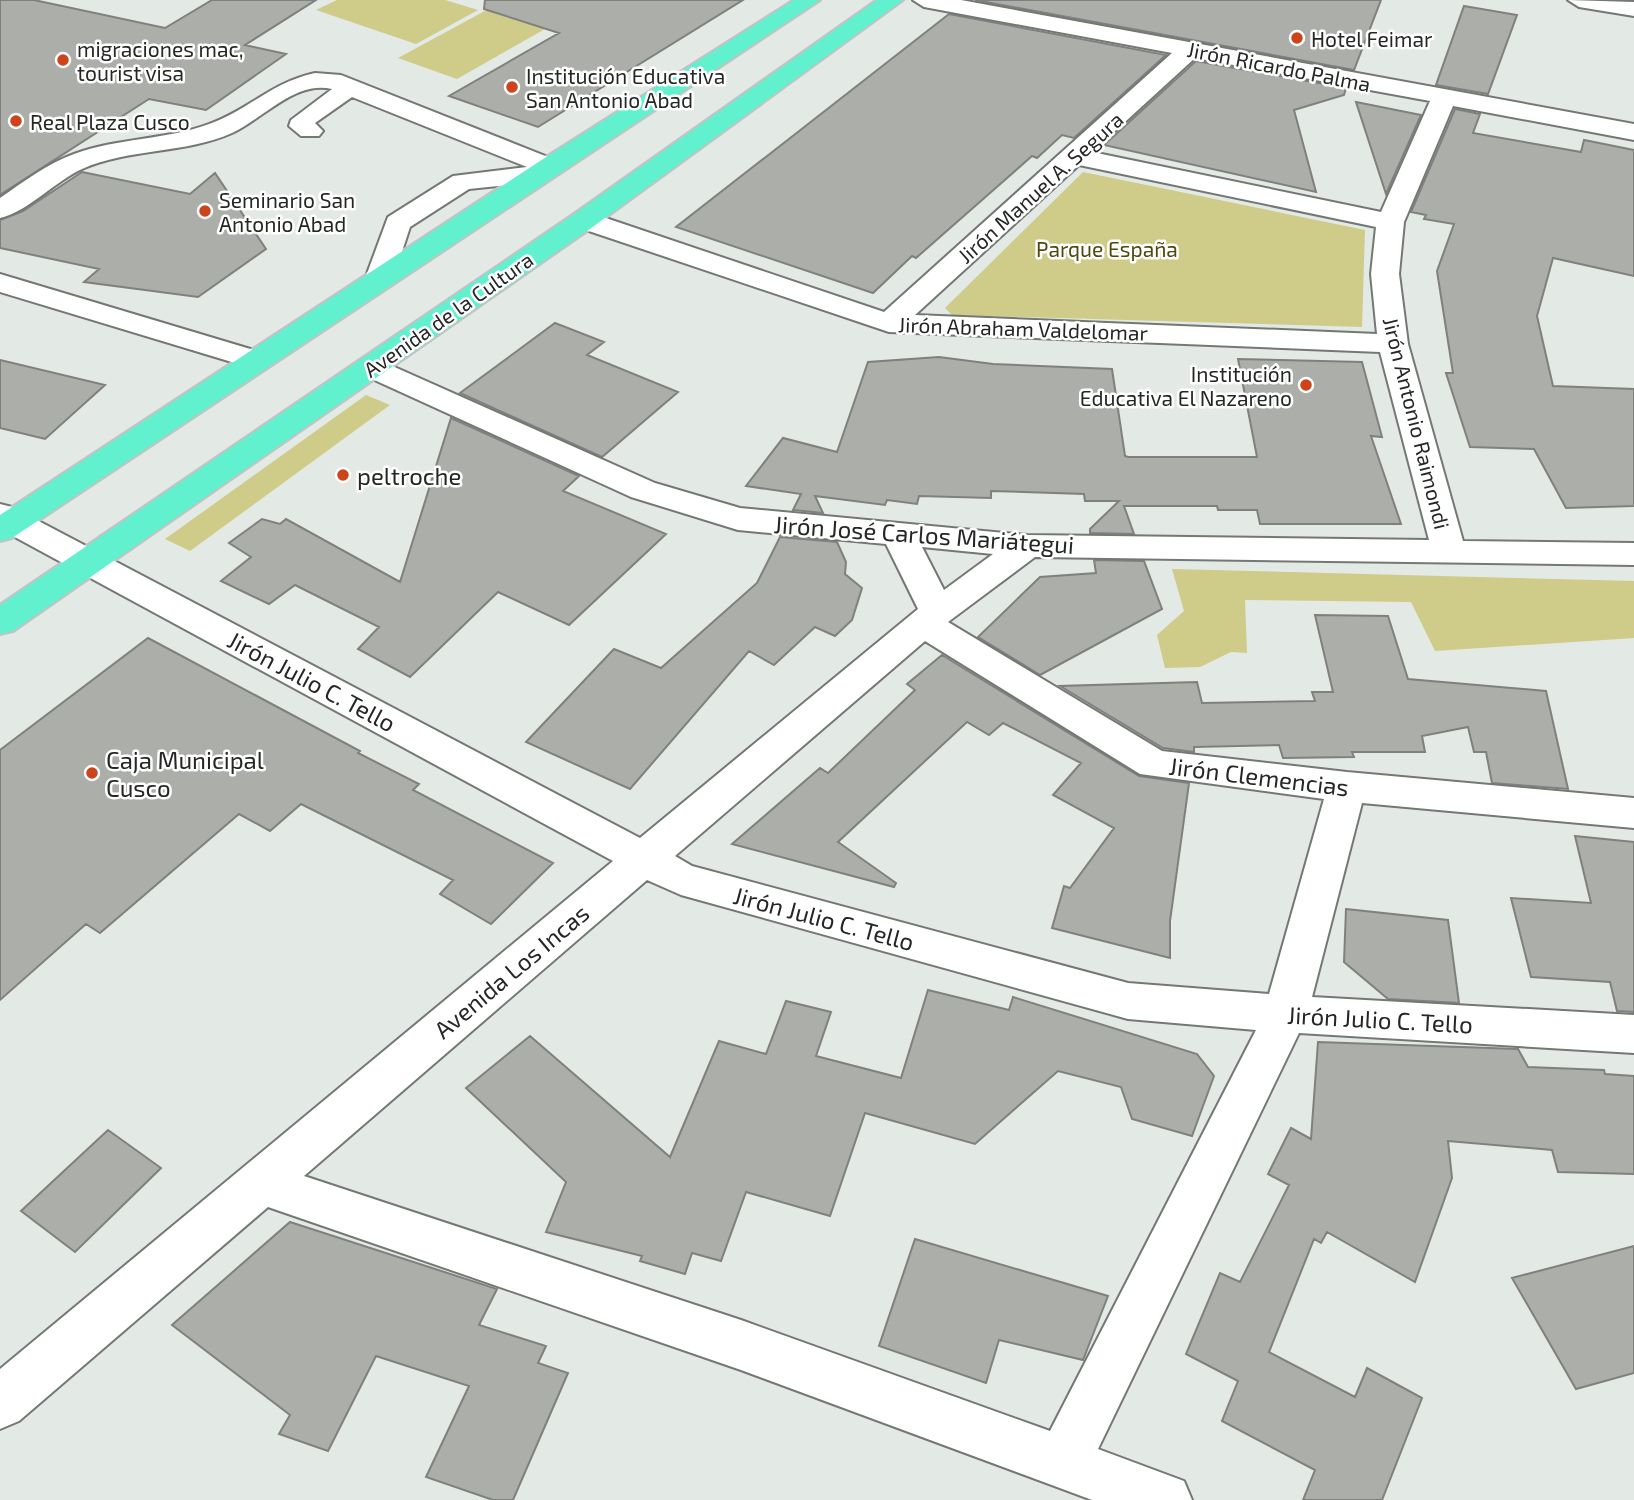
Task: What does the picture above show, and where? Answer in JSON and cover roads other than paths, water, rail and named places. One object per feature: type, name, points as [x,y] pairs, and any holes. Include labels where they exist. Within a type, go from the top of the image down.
[{"type":"highway","points":[[5,522],[809,0]]},
{"type":"highway","name":"Avenida de la Cultura","points":[[0,622],[584,220],[892,0]]},
{"type":"street","points":[[1578,0],[1634,9]]},
{"type":"street","name":"Jirón Ricardo Palma","points":[[931,1],[1634,132]]},
{"type":"street","name":"Jirón Manuel A. Segura","points":[[889,323],[1191,50]]},
{"type":"street","points":[[0,209],[68,165],[96,155],[196,138],[226,126],[283,89],[303,70],[349,88],[412,124],[544,171]]},
{"type":"street","points":[[310,131],[302,126],[304,120],[349,88]]},
{"type":"street","name":"Jirón Antonio Raimondi","points":[[1444,97],[1390,222],[1385,274],[1393,344],[1449,551]]},
{"type":"street","points":[[1074,156],[1390,222]]},
{"type":"street","points":[[379,279],[398,223],[462,182],[544,171]]},
{"type":"street","name":"Jirón Abraham Valdelomar","points":[[584,220],[889,323],[1393,344]]},
{"type":"street","points":[[0,283],[256,360]]},
{"type":"street","name":"Jirón José Carlos Mariátegui","points":[[370,367],[643,490],[738,519],[1027,546],[1634,554]]},
{"type":"street","name":"Jirón Julio C. Tello","points":[[5,522],[88,560],[681,879],[1128,1001],[1286,1014],[1634,1034]]},
{"type":"street","points":[[898,534],[930,618]]},
{"type":"street","name":"Avenida Los Incas","points":[[0,1403],[930,618],[1027,546]]},
{"type":"street","name":"Jirón Clemencias","points":[[930,618],[1154,764],[1347,788],[1634,813]]},
{"type":"street","points":[[1063,1462],[1286,1014],[1347,788]]},
{"type":"street","points":[[261,1183],[741,1345],[1166,1500]]},
{"type":"place","name":"Hotel Feimar","points":[[1297,38]]},
{"type":"place","name":"migraciones mac, tourist visa","points":[[63,60]]},
{"type":"place","name":"Institución Educativa San Antonio Abad","points":[[512,87]]},
{"type":"place","name":"Real Plaza Cusco","points":[[16,121]]},
{"type":"place","name":"Seminario San Antonio Abad","points":[[205,211]]},
{"type":"place","name":"Institución Educativa El Nazareno","points":[[1306,385]]},
{"type":"place","name":"peltroche","points":[[343,475]]},
{"type":"place","name":"Caja Municipal Cusco","points":[[92,773]]},
{"type":"park label","name":"Parque España","points":[[1107,248]]}]
